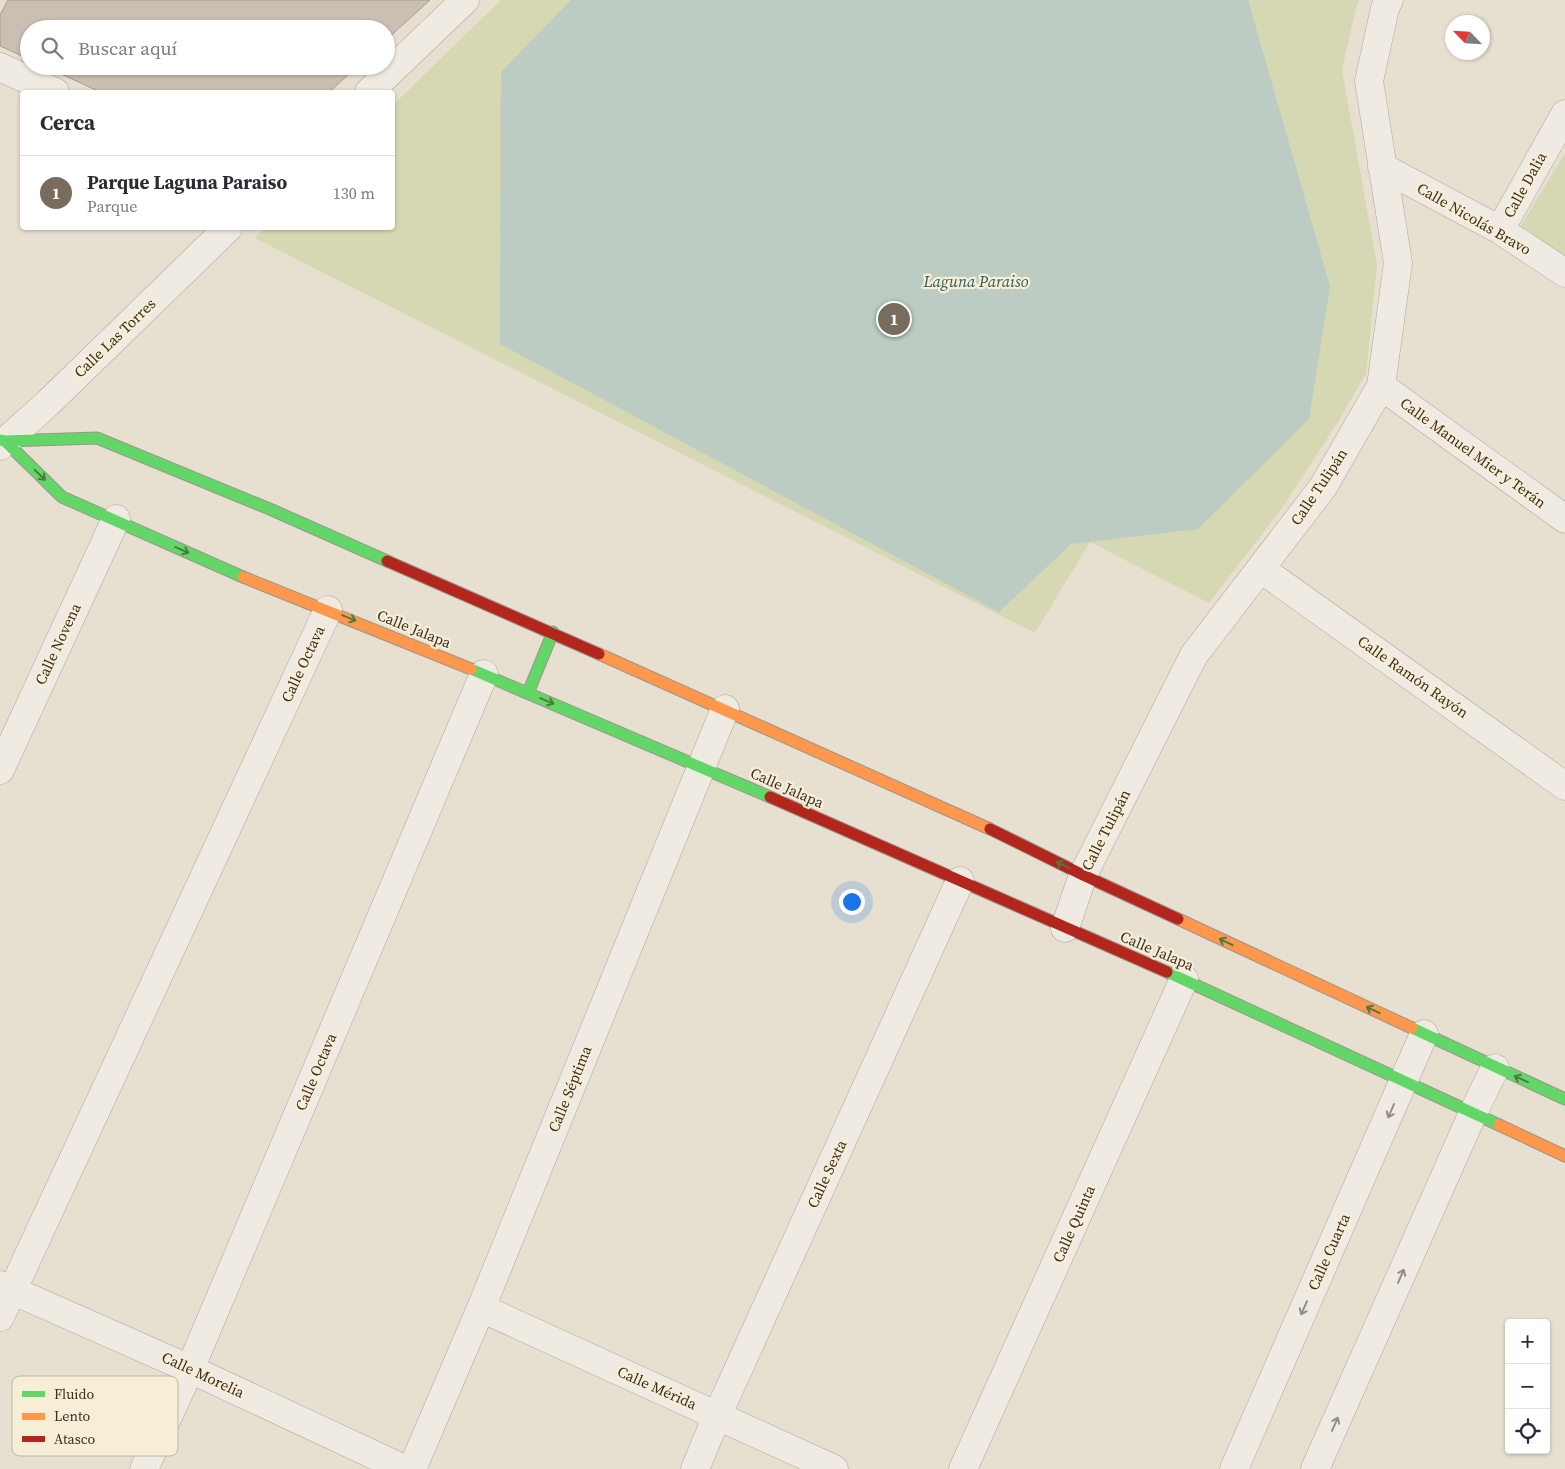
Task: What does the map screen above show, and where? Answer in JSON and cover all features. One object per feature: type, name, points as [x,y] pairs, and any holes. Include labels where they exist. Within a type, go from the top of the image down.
[{"type":"street","points":[[395,67],[466,0]]},
{"type":"street","name":"Calle Tulipán","points":[[1065,928],[1083,875],[1194,655],[1323,487],[1382,386],[1398,263],[1369,82],[1385,8],[1389,0]]},
{"type":"street","points":[[0,67],[51,90]]},
{"type":"street","points":[[371,90],[387,75]]},
{"type":"street","name":"Calle Dalia","points":[[1500,230],[1565,114]]},
{"type":"street","name":"Calle Nicolás Bravo","points":[[1382,167],[1500,230],[1565,273]]},
{"type":"street","name":"Calle Las Torres","points":[[2,442],[48,403],[226,230]]},
{"type":"street","name":"Calle Manuel Mier y Terán","points":[[1382,386],[1565,519]]},
{"type":"street","points":[[2,442],[97,438],[272,510],[552,632],[987,827],[1083,875],[1565,1099]]},
{"type":"street","name":"Calle Jalapa","points":[[2,442],[62,497],[116,519],[239,576],[484,674],[702,766],[1184,979],[1565,1156]]},
{"type":"street","name":"Calle Novena","points":[[0,770],[116,519]]},
{"type":"street","name":"Calle Ramón Rayón","points":[[1261,569],[1565,786]]},
{"type":"street","name":"Calle Octava","points":[[0,1317],[7,1287],[328,610]]},
{"type":"street","points":[[528,693],[552,632]]},
{"type":"street","name":"Calle Octava","points":[[178,1395],[484,674]]},
{"type":"street","name":"Calle Séptima","points":[[412,1469],[481,1308],[725,709]]},
{"type":"street","name":"Calle Sexta","points":[[695,1469],[717,1416],[960,881]]},
{"type":"street","name":"Calle Quinta","points":[[963,1469],[1184,979]]},
{"type":"street","name":"Calle Cuarta","points":[[1234,1469],[1424,1034]]},
{"type":"street","points":[[1315,1469],[1473,1113],[1495,1068]]},
{"type":"street","name":"Calle Morelia","points":[[7,1287],[190,1369],[404,1469]]},
{"type":"street","name":"Calle Mérida","points":[[481,1308],[834,1469]]},
{"type":"street","name":"Calle Octava","points":[[144,1469],[150,1456]]},
{"type":"green space","name":"Laguna Paraiso","points":[[501,0],[1359,0],[1342,70],[1377,265],[1366,374],[1336,425],[1282,508],[1209,603],[1090,542],[1035,633],[255,238],[263,230],[395,230],[395,103]]},
{"type":"green space","points":[[1565,153],[1565,262],[1517,232]]},
{"type":"water","name":"Laguna Paraiso","points":[[571,0],[1248,0],[1330,286],[1309,419],[1198,529],[1071,544],[999,612],[500,344],[501,72]]},
{"type":"building","points":[[8,0],[430,0],[395,32],[395,20],[20,20],[20,55],[0,46],[0,15]]},
{"type":"building","points":[[63,75],[348,75],[331,90],[96,90]]},
{"type":"traffic: fast","points":[[5,441],[97,438],[272,510],[387,561]]},
{"type":"traffic: fast","points":[[0,440],[5,441],[62,497],[243,577]]},
{"type":"traffic: fast","points":[[528,693],[553,632]]},
{"type":"traffic: fast","points":[[471,669],[770,797]]},
{"type":"traffic: fast","points":[[1167,972],[1499,1125]]},
{"type":"traffic: fast","points":[[1412,1028],[1565,1099]]},
{"type":"traffic: slow","points":[[243,577],[471,669]]},
{"type":"traffic: slow","points":[[599,654],[990,829]]},
{"type":"traffic: slow","points":[[1178,919],[1412,1028]]},
{"type":"traffic: slow","points":[[1499,1125],[1565,1156]]},
{"type":"traffic: jam","points":[[387,561],[599,654]]},
{"type":"traffic: jam","points":[[770,797],[1167,972]]},
{"type":"traffic: jam","points":[[990,829],[1178,919]]},
{"type":"place","name":"Parque Laguna Paraiso","points":[[894,319]]}]
